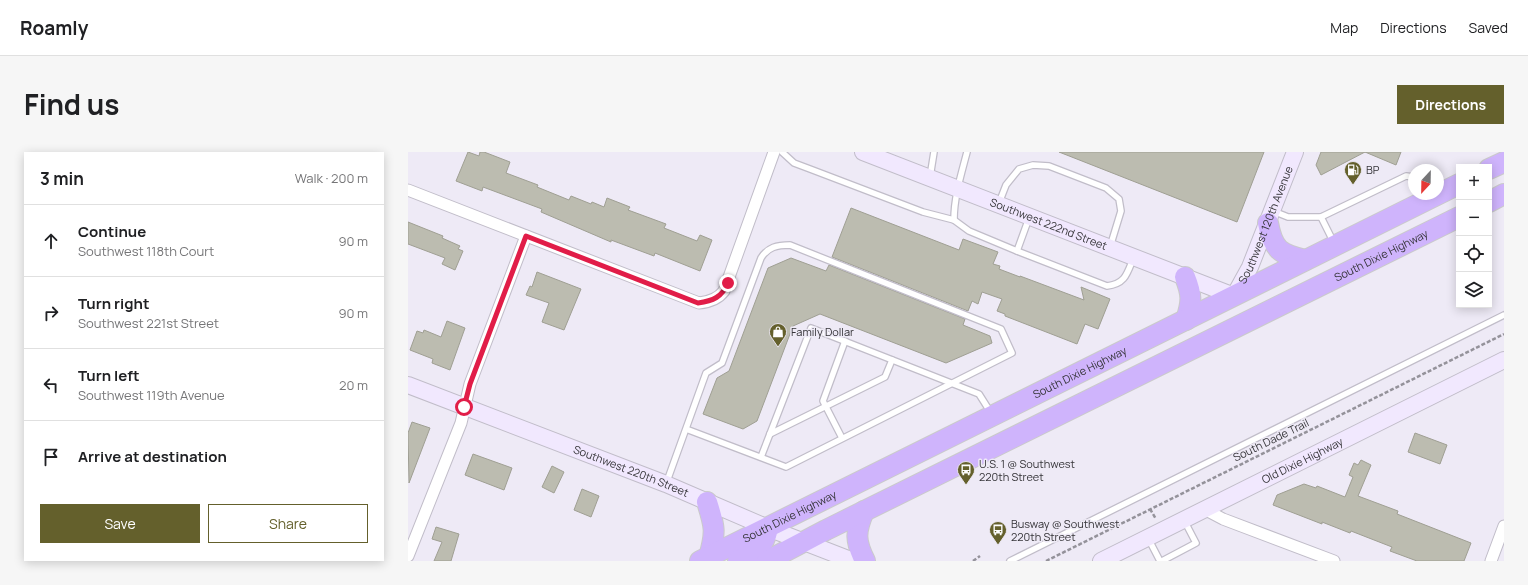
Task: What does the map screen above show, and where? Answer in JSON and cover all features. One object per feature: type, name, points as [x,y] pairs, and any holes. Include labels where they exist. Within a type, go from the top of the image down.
[{"type":"highway","points":[[1492,168],[1504,162]]},
{"type":"highway","name":"South Dixie Highway","points":[[1444,190],[1456,185]]},
{"type":"highway","points":[[1492,200],[1504,194]]},
{"type":"highway","name":"South Dixie Highway","points":[[704,559],[1234,296],[1420,200]]},
{"type":"highway","points":[[1270,217],[1273,242],[1281,252],[1305,260]]},
{"type":"highway","name":"South Dixie Highway","points":[[767,561],[864,511],[1456,218]]},
{"type":"highway","points":[[1185,277],[1191,297],[1190,309],[1186,320]]},
{"type":"highway","points":[[1063,413],[1083,389],[1219,322],[1228,314],[1234,296],[1260,307],[1279,306]]},
{"type":"highway","points":[[804,542],[807,527],[818,518],[968,441],[992,416]]},
{"type":"highway","points":[[704,559],[713,541],[715,527],[707,502]]},
{"type":"highway","points":[[864,511],[858,525],[856,536],[859,550],[865,561]]},
{"type":"highway","points":[[738,561],[754,553],[762,545],[766,538],[768,528]]},
{"type":"street","points":[[408,190],[698,303],[709,302],[721,295],[724,291],[774,152]]},
{"type":"street","name":"Southwest 222nd Street","points":[[863,152],[1234,296]]},
{"type":"street","name":"Southwest 120th Avenue","points":[[1234,296],[1250,267],[1295,152]]},
{"type":"street","points":[[408,556],[461,423],[470,384],[526,236]]},
{"type":"street","name":"Old Dixie Highway","points":[[1101,561],[1504,360]]},
{"type":"street","name":"Southwest 220th Street","points":[[408,385],[666,484],[768,528],[852,561]]},
{"type":"street","points":[[1204,509],[1223,519],[1334,561]]},
{"type":"street","points":[[1491,561],[1504,526]]},
{"type":"lane","points":[[782,152],[794,163],[922,212],[954,220],[969,231],[1107,286],[1116,285],[1122,281],[1128,272],[1134,257]]},
{"type":"lane","points":[[930,177],[934,152]]},
{"type":"lane","points":[[954,220],[957,188],[967,152]]},
{"type":"lane","points":[[999,204],[1006,185],[1019,169],[1033,165],[1049,166],[1106,188],[1119,198],[1121,211],[1110,247]]},
{"type":"lane","points":[[1270,217],[1321,216],[1408,176]]},
{"type":"lane","points":[[1017,251],[1030,216]]},
{"type":"lane","points":[[1321,216],[1335,245]]},
{"type":"lane","points":[[666,484],[706,373],[722,363],[761,258],[766,252],[780,245],[790,245],[1001,330],[1012,353],[786,467],[686,429]]},
{"type":"lane","points":[[1010,561],[1504,315]]},
{"type":"lane","points":[[761,458],[811,328],[979,394],[992,416]]},
{"type":"lane","points":[[842,438],[823,401],[845,341]]},
{"type":"lane","points":[[770,434],[885,378],[892,360]]},
{"type":"lane","points":[[1147,537],[1161,561],[1196,543],[1184,520]]},
{"type":"path","name":"South Dade Trail","points":[[1046,561],[1504,334]]},
{"type":"path","points":[[1150,509],[1156,520]]},
{"type":"path","points":[[973,561],[980,556]]},
{"type":"building","points":[[468,152],[479,156],[480,152],[484,152],[510,162],[506,173],[538,185],[537,187],[569,200],[571,196],[591,204],[592,202],[604,207],[607,198],[630,207],[628,210],[666,224],[664,228],[697,241],[700,235],[712,240],[700,271],[655,253],[654,256],[611,240],[611,242],[541,212],[542,209],[483,187],[482,191],[456,181]]},
{"type":"building","points":[[1059,152],[1264,152],[1237,222]]},
{"type":"building","points":[[1321,152],[1365,152],[1321,175],[1316,165]]},
{"type":"building","points":[[1365,152],[1401,152],[1396,165]]},
{"type":"building","points":[[851,208],[959,250],[963,239],[998,252],[993,264],[1000,266],[999,269],[1084,300],[1081,287],[1110,299],[1098,329],[1085,324],[1077,344],[1005,316],[1005,314],[997,311],[1002,299],[982,292],[978,304],[972,301],[968,311],[832,257]]},
{"type":"building","points":[[408,222],[443,236],[442,238],[460,246],[458,249],[463,251],[455,270],[442,264],[445,258],[408,244]]},
{"type":"building","points":[[791,258],[826,271],[829,265],[965,319],[963,325],[990,336],[992,343],[946,363],[820,314],[793,326],[757,421],[743,429],[703,414],[717,378],[729,371],[768,268]]},
{"type":"building","points":[[537,272],[581,289],[564,330],[542,322],[549,303],[526,295],[530,286],[532,287]]},
{"type":"building","points":[[447,321],[465,328],[450,370],[432,363],[433,359],[410,350],[417,331],[423,333],[424,330],[441,337]]},
{"type":"building","points":[[412,422],[430,428],[409,483],[408,433]]},
{"type":"building","points":[[1415,433],[1447,445],[1440,464],[1408,452]]},
{"type":"building","points":[[473,454],[512,468],[504,490],[465,475]]},
{"type":"building","points":[[1361,460],[1371,465],[1358,496],[1398,511],[1397,514],[1471,543],[1464,561],[1417,561],[1390,551],[1392,547],[1351,531],[1350,533],[1322,522],[1322,524],[1273,505],[1277,495],[1304,484],[1316,488],[1317,486],[1345,497],[1353,477],[1349,475],[1354,463],[1358,465]]},
{"type":"building","points":[[552,466],[564,472],[554,493],[542,487]]},
{"type":"building","points":[[582,489],[599,496],[591,517],[574,510]]},
{"type":"building","points":[[436,527],[459,534],[451,561],[434,561],[442,542],[432,539]]},
{"type":"place","name":"BP","points":[[1353,185]]},
{"type":"place","name":"Family Dollar","points":[[778,347]]},
{"type":"place","name":"U.S. 1 @ Southwest 220th Street","points":[[966,485]]},
{"type":"place","name":"Busway @ Southwest 220th Street","points":[[998,545]]},
{"type":"route","points":[[464,407],[470,384],[526,236],[698,303],[709,302],[721,295],[728,283]]}]
